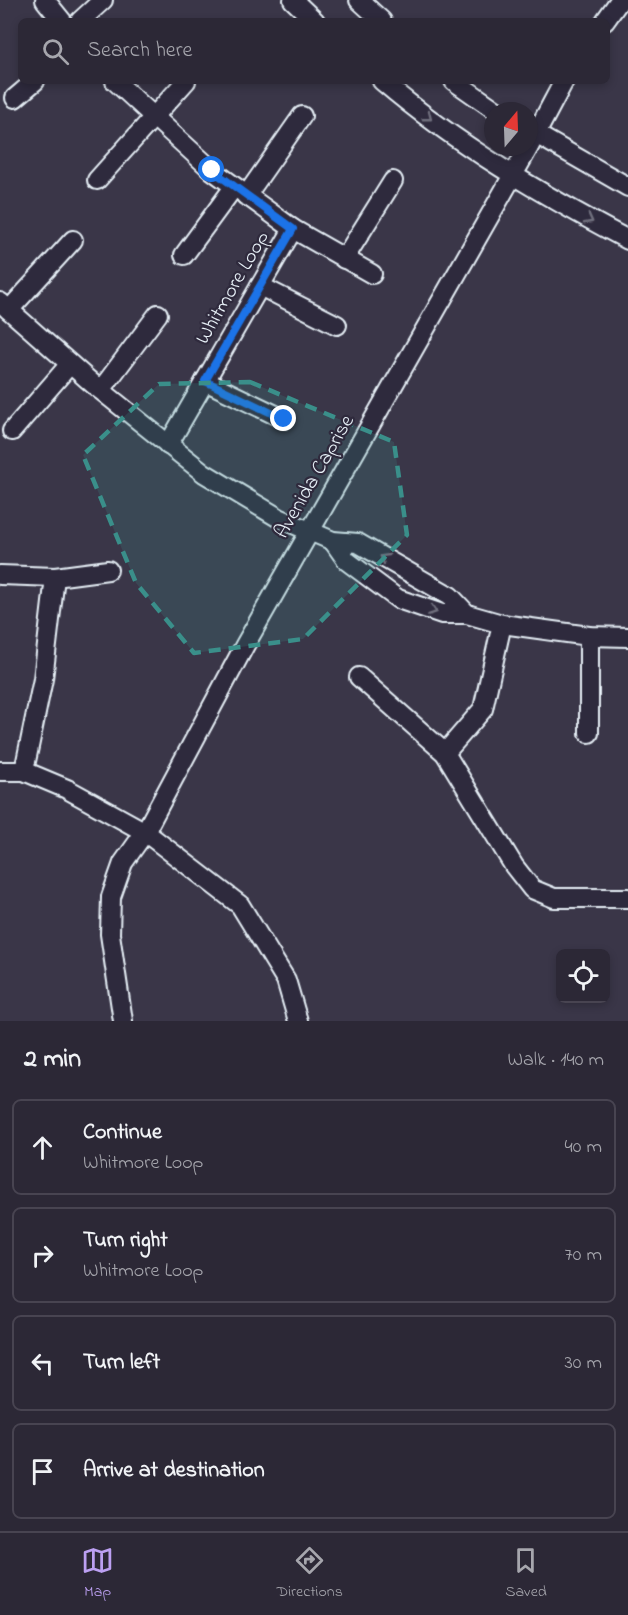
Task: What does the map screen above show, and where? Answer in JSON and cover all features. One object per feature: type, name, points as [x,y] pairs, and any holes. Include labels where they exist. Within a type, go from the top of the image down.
[{"type":"street","points":[[45,0],[60,18]]},
{"type":"street","points":[[83,18],[103,0]]},
{"type":"street","points":[[292,0],[312,18]]},
{"type":"street","points":[[359,0],[379,18]]},
{"type":"street","points":[[607,18],[620,0]]},
{"type":"street","points":[[15,98],[31,84]]},
{"type":"street","name":"Whitmore Loop","points":[[118,84],[153,118],[240,192],[293,229],[168,445]]},
{"type":"street","points":[[97,180],[183,84]]},
{"type":"street","points":[[386,84],[461,143],[512,176],[550,200],[628,240]]},
{"type":"street","points":[[458,84],[484,102]]},
{"type":"street","name":"Avenida Caprise","points":[[538,127],[562,84]]},
{"type":"street","points":[[184,255],[240,192],[302,116]]},
{"type":"street","points":[[538,143],[570,156],[628,187]]},
{"type":"street","name":"Avenida Caprise","points":[[123,1021],[110,934],[111,897],[123,863],[145,832],[310,531],[523,156]]},
{"type":"street","points":[[344,258],[393,181]]},
{"type":"street","points":[[293,229],[372,274]]},
{"type":"street","points":[[73,240],[4,306],[168,445],[238,495],[333,541],[358,543],[450,596],[467,614]]},
{"type":"street","points":[[260,286],[337,325]]},
{"type":"street","points":[[101,390],[158,314]]},
{"type":"street","points":[[12,431],[70,364]]},
{"type":"street","points":[[205,381],[284,419]]},
{"type":"street","points":[[333,541],[347,561],[398,599],[442,614],[467,614],[502,624],[589,636],[628,638]]},
{"type":"street","points":[[0,575],[55,577],[108,570]]},
{"type":"street","points":[[398,599],[413,575]]},
{"type":"street","points":[[24,771],[43,679],[55,577]]},
{"type":"street","points":[[445,753],[483,709],[502,624]]},
{"type":"street","points":[[589,636],[590,733]]},
{"type":"street","points":[[359,677],[445,753],[514,866],[532,889],[554,898],[628,898]]},
{"type":"street","points":[[0,771],[24,771],[67,789],[145,832],[240,905],[286,980],[298,1021]]},
{"type":"highlighted area","points":[[250,382],[394,442],[407,535],[303,639],[194,653],[136,583],[83,455],[159,384]]},
{"type":"route","points":[[212,170],[293,229],[205,381],[284,419]]}]
